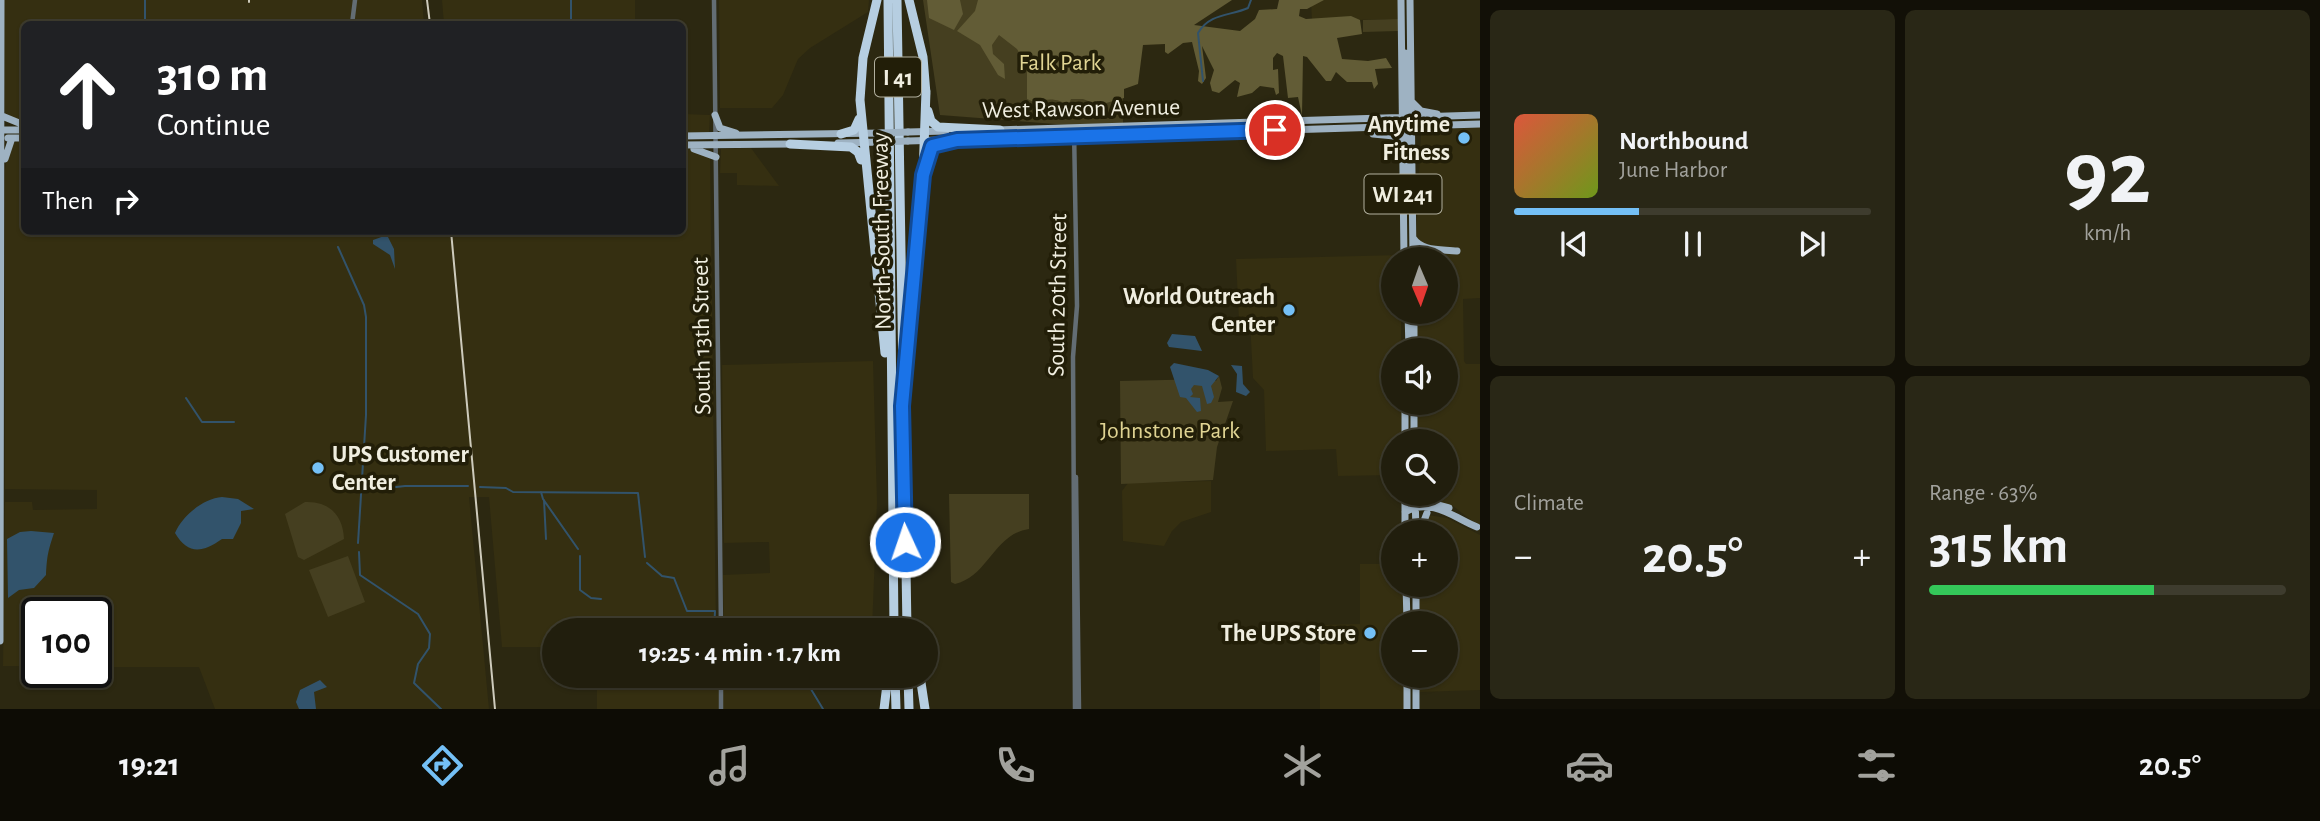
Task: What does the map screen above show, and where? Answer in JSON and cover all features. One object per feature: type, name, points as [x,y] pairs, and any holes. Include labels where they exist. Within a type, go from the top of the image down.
[{"type":"highway","points":[[877,0],[861,68],[861,111],[892,438]]},
{"type":"highway","name":"North-South Freeway","points":[[888,0],[892,618]]},
{"type":"highway","name":"North-South Freeway","points":[[897,0],[907,618]]},
{"type":"highway","points":[[909,0],[923,57],[928,116],[936,126],[1000,130]]},
{"type":"highway","points":[[902,406],[926,136],[926,91]]},
{"type":"highway","points":[[841,134],[855,128],[861,111]]},
{"type":"highway","points":[[923,175],[932,146],[957,140]]},
{"type":"highway","points":[[790,144],[853,148],[860,157],[867,192]]},
{"type":"highway","points":[[906,563],[912,618]]},
{"type":"highway","points":[[884,709],[887,688]]},
{"type":"highway","points":[[895,688],[895,709]]},
{"type":"highway","points":[[908,688],[909,709]]},
{"type":"highway","points":[[922,688],[925,709]]},
{"type":"main road","points":[[0,641],[1,0]]},
{"type":"main road","name":"WI 241","points":[[1401,0],[1401,46],[1413,184],[1413,247]]},
{"type":"main road","name":"WI 241","points":[[1404,247],[1402,145],[1412,102],[1410,0]]},
{"type":"main road","points":[[1401,21],[1407,124],[1407,181],[1412,208]]},
{"type":"main road","points":[[1388,119],[1396,107],[1401,46]]},
{"type":"main road","points":[[1412,102],[1417,109],[1426,113],[1477,115]]},
{"type":"main road","points":[[715,115],[720,128],[732,133],[798,135]]},
{"type":"main road","points":[[1407,124],[1477,115]]},
{"type":"main road","points":[[2,116],[21,126]]},
{"type":"main road","name":"West Rawson Avenue","points":[[686,137],[715,141],[790,144],[862,137],[883,132],[908,132],[957,140],[1076,137],[1388,119],[1426,128],[1480,124]]},
{"type":"main road","name":"West Rawson Avenue","points":[[715,141],[841,134],[883,142],[1000,130],[1275,126],[1309,131],[1407,124]]},
{"type":"main road","points":[[1413,184],[1418,139],[1426,128]]},
{"type":"main road","points":[[1,134],[21,129]]},
{"type":"main road","points":[[1309,131],[1387,134],[1399,139],[1402,145]]},
{"type":"main road","points":[[1,134],[21,138]]},
{"type":"main road","points":[[1,194],[8,144],[12,138]]},
{"type":"main road","points":[[686,145],[715,141]]},
{"type":"main road","points":[[686,147],[716,157]]},
{"type":"main road","points":[[1403,188],[1408,215],[1408,247]]},
{"type":"main road","points":[[1413,238],[1423,247]]},
{"type":"main road","points":[[1409,506],[1414,520]]},
{"type":"main road","points":[[1409,520],[1411,506]]},
{"type":"main road","points":[[1442,506],[1449,508]]},
{"type":"main road","points":[[1410,509],[1449,511],[1477,527]]},
{"type":"main road","points":[[1424,520],[1427,513]]},
{"type":"main road","points":[[1411,688],[1411,709]]},
{"type":"street","points":[[352,21],[355,0]]},
{"type":"street","name":"South 13th Street","points":[[714,0],[721,618]]},
{"type":"street","name":"South 20th Street","points":[[1074,128],[1077,709]]},
{"type":"street","points":[[721,688],[721,709]]},
{"type":"shaded area","points":[[4,0],[422,0],[424,21],[21,21],[21,123],[5,115]]},
{"type":"shaded area","points":[[442,0],[635,0],[635,21],[444,21]]},
{"type":"shaded area","points":[[719,0],[869,0],[868,12],[810,48],[798,59],[783,95],[772,108],[720,108]]},
{"type":"shaded area","points":[[1311,0],[1398,0],[1398,19],[1312,21]]},
{"type":"shaded area","points":[[686,114],[710,115],[709,133],[686,134]]},
{"type":"shaded area","points":[[1480,127],[1480,298],[1463,299],[1464,361],[1466,364],[1480,364],[1480,527],[1453,506],[1458,506],[1458,429],[1418,429],[1418,415],[1458,415],[1458,338],[1417,338],[1417,324],[1458,324],[1458,247],[1417,247],[1421,134],[1425,131]]},
{"type":"shaded area","points":[[21,141],[21,235],[686,235],[686,149],[698,150],[710,156],[716,618],[542,618],[542,647],[502,647],[489,497],[469,497],[489,709],[215,709],[199,667],[112,667],[112,597],[21,597],[21,666],[3,666],[5,502],[32,502],[33,510],[97,509],[97,490],[5,489],[5,170],[9,143]]},
{"type":"shaded area","points":[[751,148],[779,186],[737,185],[737,173],[720,173],[721,149]]},
{"type":"shaded area","points":[[1381,255],[1381,324],[1401,324],[1401,338],[1381,338],[1381,415],[1402,415],[1401,429],[1381,429],[1381,475],[1338,476],[1336,449],[1266,451],[1264,390],[1253,378],[1250,321],[1239,321],[1236,259]]},
{"type":"shaded area","points":[[873,361],[877,502],[872,618],[724,618],[723,575],[770,573],[769,542],[724,543],[722,365]]},
{"type":"shaded area","points":[[1211,481],[1211,512],[1181,522],[1172,531],[1164,546],[1123,541],[1122,491],[1128,483]]},
{"type":"shaded area","points":[[1428,515],[1451,520],[1426,520]]},
{"type":"shaded area","points":[[1458,524],[1480,535],[1480,690],[1419,692],[1419,688],[1458,688],[1458,611],[1419,611],[1419,597],[1458,597]]},
{"type":"shaded area","points":[[1360,564],[1381,564],[1381,597],[1403,597],[1403,611],[1381,611],[1381,688],[1404,688],[1404,709],[1320,709],[1320,625],[1360,624]]},
{"type":"shaded area","points":[[597,688],[809,688],[822,709],[597,709]]},
{"type":"green space","name":"Falk Park","points":[[923,0],[1169,0],[1122,42],[1123,124],[1068,125],[940,115]]},
{"type":"green space","points":[[927,0],[960,0],[963,14],[954,30],[929,18]]},
{"type":"green space","points":[[978,0],[1232,0],[1194,25],[1240,31],[1255,19],[1259,10],[1277,9],[1279,0],[1324,0],[1307,9],[1300,9],[1299,16],[1306,19],[1351,16],[1360,20],[1362,34],[1337,38],[1342,59],[1368,61],[1386,58],[1392,68],[1375,69],[1378,84],[1374,89],[1372,82],[1347,82],[1336,72],[1331,81],[1326,81],[1307,57],[1303,56],[1302,116],[1298,97],[1288,98],[1283,56],[1277,53],[1273,58],[1273,70],[1278,69],[1279,93],[1276,95],[1274,88],[1260,86],[1252,93],[1237,97],[1240,83],[1235,80],[1219,93],[1212,91],[1210,83],[1214,70],[1202,46],[1206,78],[1202,84],[1198,81],[1199,71],[1192,42],[1183,43],[1168,54],[1165,52],[1165,44],[1143,45],[1138,84],[1124,89],[1124,98],[1099,105],[1083,99],[1071,99],[1068,106],[1061,101],[1052,100],[1036,103],[1027,99],[1027,66],[1017,49],[999,35],[992,45],[993,54],[1004,64],[1005,79],[998,75],[980,45],[957,31],[975,11]]},
{"type":"green space","points":[[1398,19],[1398,31],[1363,32],[1363,20]]},
{"type":"green space","name":"Johnstone Park","points":[[1219,376],[1222,388],[1218,402],[1233,401],[1217,447],[1213,480],[1121,484],[1120,381],[1216,381]]},
{"type":"green space","points":[[949,494],[1029,494],[1029,529],[1007,539],[976,573],[955,584],[951,582]]},
{"type":"green space","points":[[305,502],[321,504],[333,511],[341,523],[344,539],[304,560],[298,557],[285,514]]},
{"type":"green space","points":[[348,556],[365,602],[328,617],[309,570]]},
{"type":"water","points":[[387,235],[394,249],[395,269],[390,255],[373,244],[373,240]]},
{"type":"water","points":[[1172,334],[1195,336],[1202,351],[1169,347],[1167,343]]},
{"type":"water","points":[[1174,363],[1208,370],[1219,376],[1211,386],[1214,397],[1211,403],[1207,404],[1202,386],[1194,385],[1191,389],[1193,394],[1190,397],[1200,398],[1201,411],[1197,412],[1186,398],[1180,397],[1170,367]]},
{"type":"water","points":[[1231,365],[1242,366],[1243,384],[1250,392],[1246,396],[1236,392],[1237,374]]},
{"type":"water","points":[[222,497],[238,499],[254,509],[241,511],[241,523],[233,539],[222,539],[196,550],[185,545],[175,533],[183,520],[201,504]]},
{"type":"water","points":[[20,532],[54,533],[46,575],[34,588],[19,590],[8,598],[7,539]]},
{"type":"water","points":[[320,680],[327,687],[314,692],[316,709],[299,709],[296,702],[300,690]]},
{"type":"waterway","points":[[145,0],[145,21]]},
{"type":"waterway","points":[[571,0],[571,21]]},
{"type":"waterway","points":[[1203,81],[1198,33],[1214,18],[1248,8],[1251,0]]},
{"type":"waterway","points":[[338,247],[364,305],[366,317],[366,415],[358,543]]},
{"type":"waterway","points":[[186,398],[202,422],[234,422]]},
{"type":"waterway","points":[[361,491],[405,486],[468,486]]},
{"type":"waterway","points":[[480,487],[506,488],[513,492],[638,493],[645,557]]},
{"type":"waterway","points":[[541,492],[543,499],[578,549]]},
{"type":"waterway","points":[[544,500],[546,539]]},
{"type":"waterway","points":[[359,552],[360,575],[418,614],[430,634],[429,648],[418,664],[414,683],[441,709]]},
{"type":"waterway","points":[[580,556],[580,590],[591,598],[601,599]]},
{"type":"waterway","points":[[647,563],[662,576],[674,578],[687,611],[715,611],[715,618]]},
{"type":"waterway","points":[[810,688],[823,709]]},
{"type":"railway","points":[[427,0],[430,21]]},
{"type":"railway","points":[[451,235],[495,709]]},
{"type":"place","name":"Anytime Fitness","points":[[1464,138]]},
{"type":"place","name":"World Outreach Center","points":[[1289,310]]},
{"type":"place","name":"UPS Customer Center","points":[[318,468]]},
{"type":"place","name":"The UPS Store","points":[[1370,633]]},
{"type":"route","points":[[905,542],[902,406],[923,175],[932,146],[957,140],[1275,130]]}]
